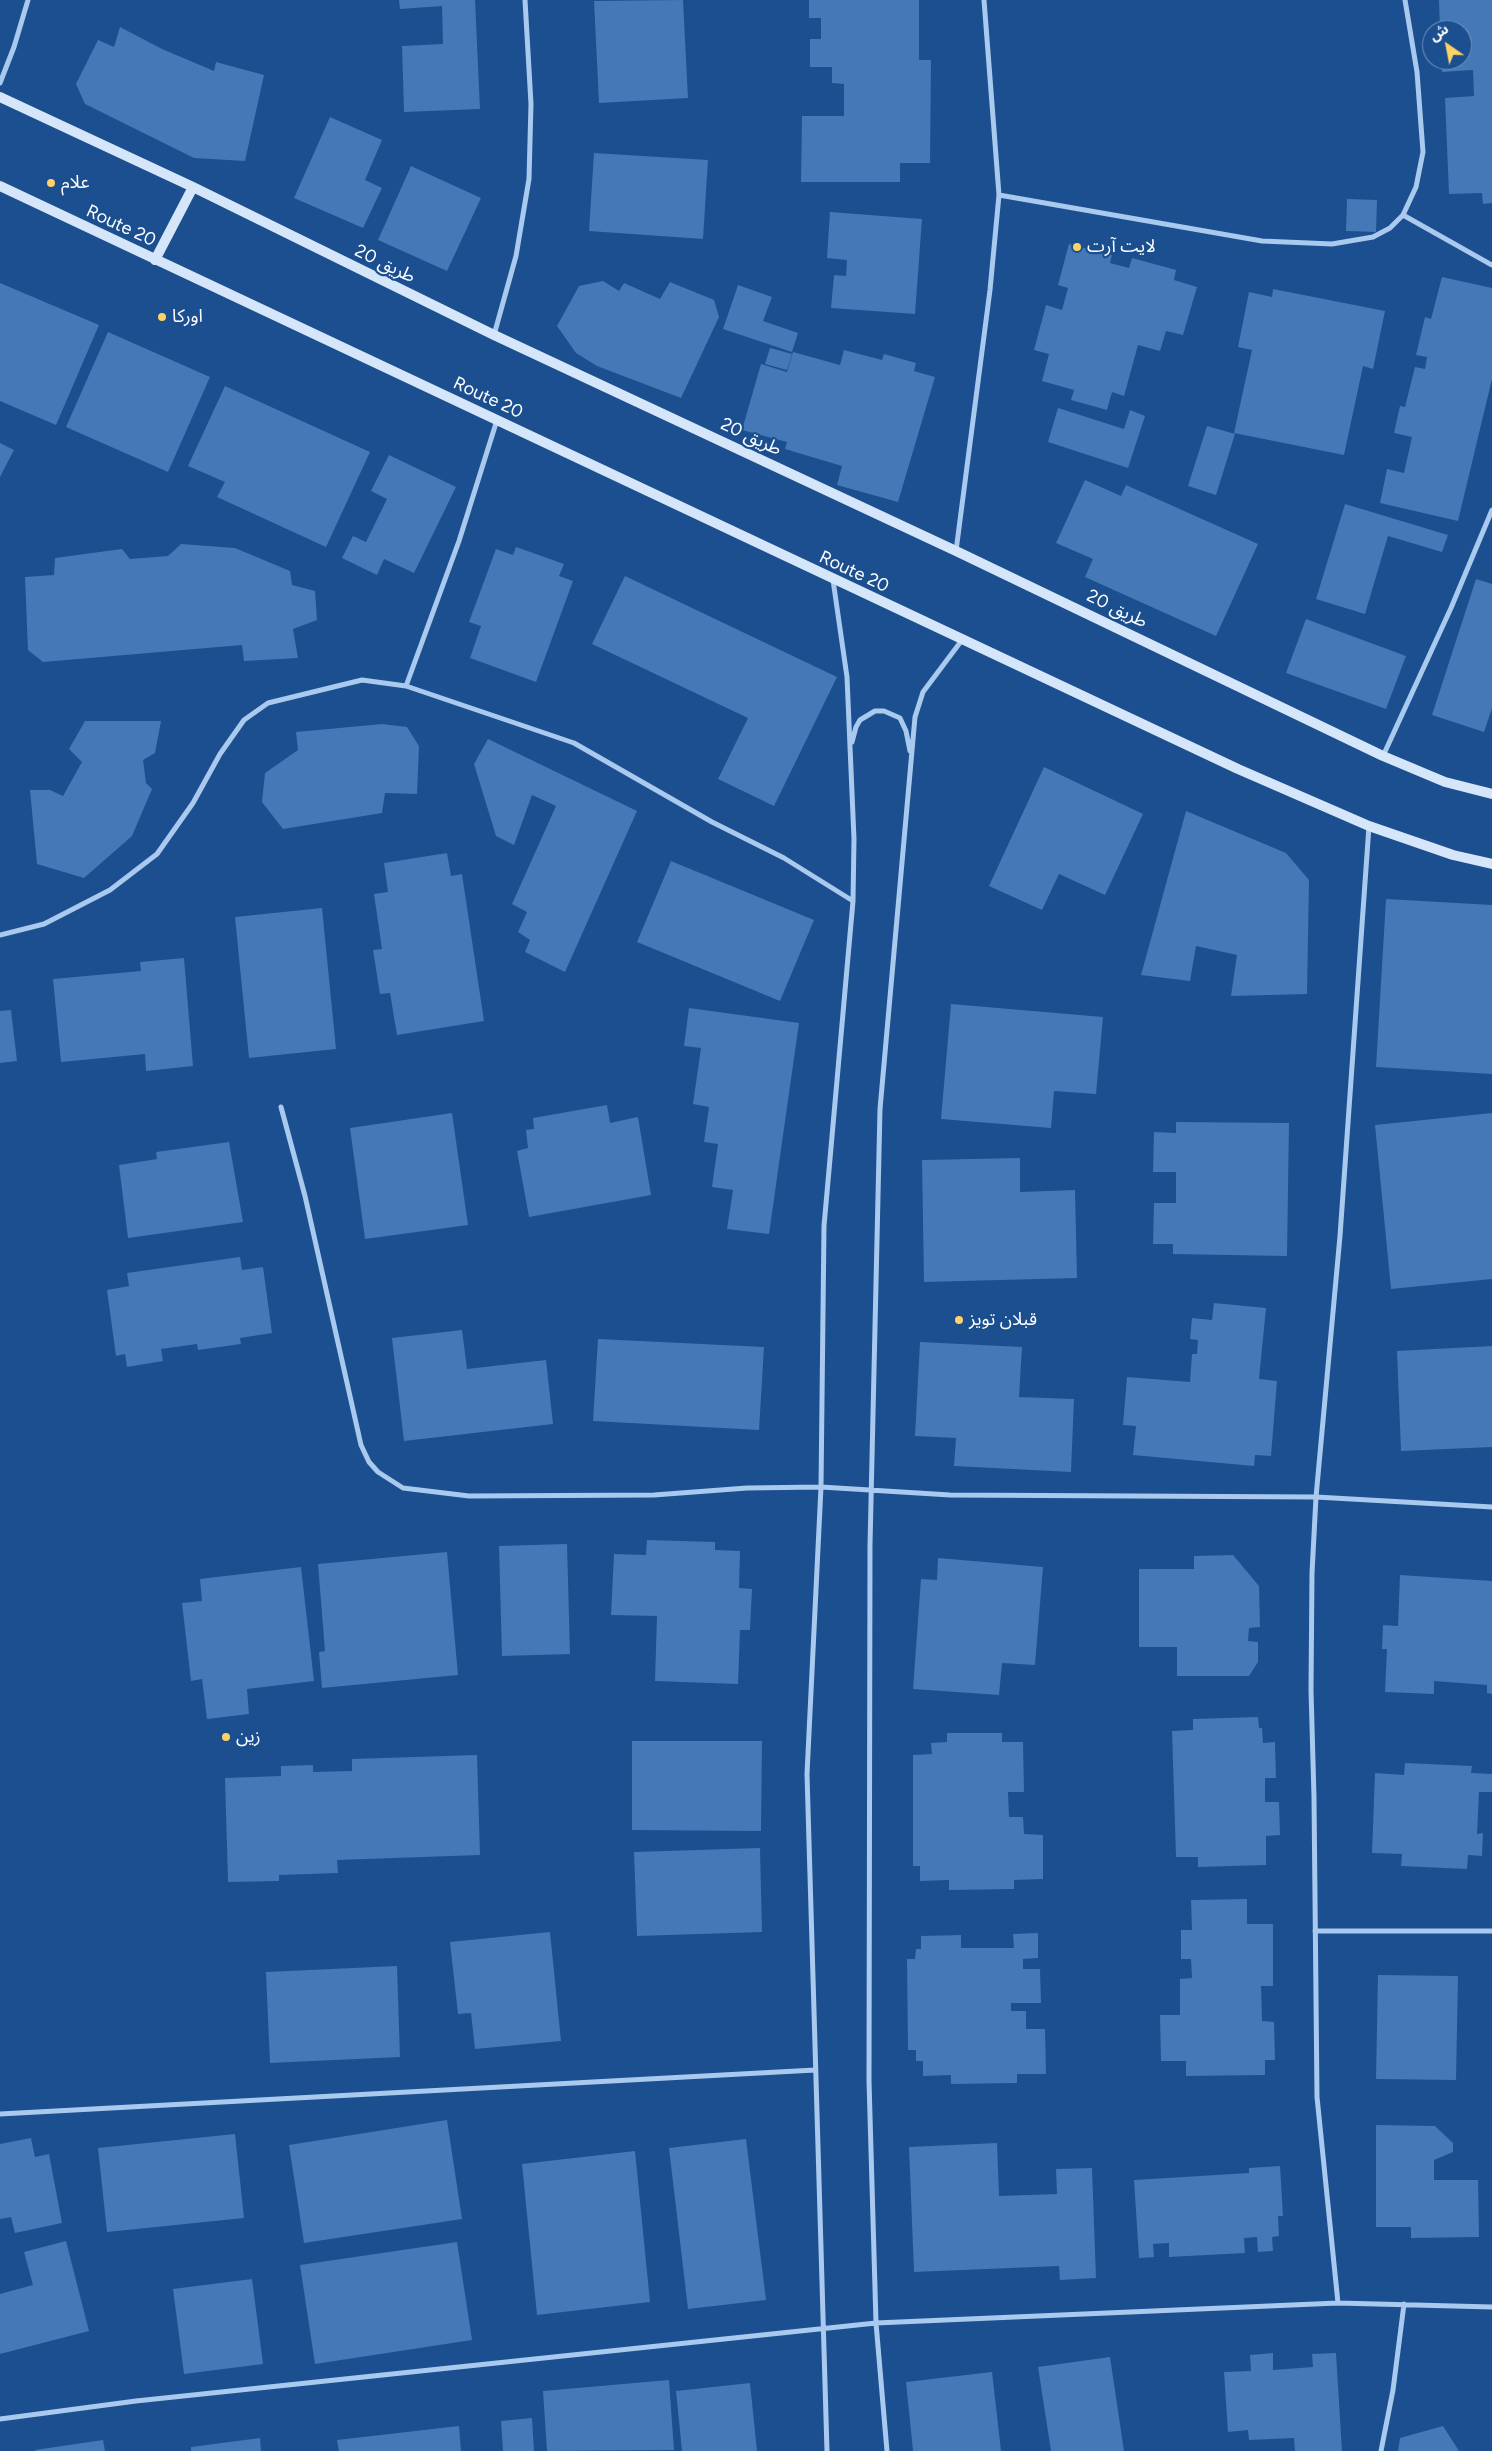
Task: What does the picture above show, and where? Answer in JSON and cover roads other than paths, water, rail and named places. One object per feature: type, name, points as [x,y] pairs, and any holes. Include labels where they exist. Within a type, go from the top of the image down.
[{"type":"main road","name":"طريق 20","points":[[0,97],[193,187],[494,335],[956,551],[1383,756],[1445,782],[1492,794]]},
{"type":"main road","name":"Route 20","points":[[0,186],[962,640]]},
{"type":"main road","points":[[155,260],[193,187]]},
{"type":"main road","points":[[962,640],[1238,769],[1369,826],[1453,855],[1492,864]]},
{"type":"street","points":[[0,84],[14,47],[28,0]]},
{"type":"street","points":[[494,335],[516,256],[529,179],[531,104],[525,0]]},
{"type":"street","points":[[956,551],[989,300],[999,195],[984,0]]},
{"type":"street","points":[[999,195],[1262,240],[1332,244],[1373,237],[1390,228],[1403,215],[1416,187],[1423,152],[1417,72],[1405,0]]},
{"type":"street","points":[[1403,215],[1492,265]]},
{"type":"street","points":[[406,686],[458,541],[498,420]]},
{"type":"street","points":[[1383,756],[1451,608],[1492,510]]},
{"type":"street","points":[[827,2451],[807,1774],[821,1488],[824,1226],[853,901],[854,839],[846,677],[833,580]]},
{"type":"street","points":[[887,2451],[876,2324],[869,2081],[871,1489],[880,1109],[915,717],[923,692],[962,640]]},
{"type":"street","points":[[0,935],[44,924],[102,894],[157,854],[193,803],[220,754],[244,720],[268,703],[362,680],[406,686],[574,743],[712,822],[784,858],[853,901]]},
{"type":"street","points":[[850,750],[856,727],[860,720],[875,711],[884,710],[900,718],[906,731],[911,759]]},
{"type":"street","points":[[1338,2303],[1318,2096],[1311,1690],[1312,1574],[1316,1497],[1340,1236],[1369,826]]},
{"type":"street","points":[[281,1107],[305,1196],[361,1445],[369,1462],[386,1478],[404,1488],[469,1496],[654,1495],[748,1488],[821,1488],[871,1489],[950,1495],[1316,1497],[1492,1506]]},
{"type":"street","points":[[1315,1930],[1492,1931]]},
{"type":"street","points":[[0,2114],[815,2070]]},
{"type":"street","points":[[0,2419],[146,2400],[823,2328],[876,2324],[1338,2303],[1492,2307]]},
{"type":"street","points":[[1381,2451],[1393,2390],[1404,2304]]},
{"type":"place","name":"علام","points":[[51,183]]},
{"type":"place","name":"لايت آرت","points":[[1077,247]]},
{"type":"place","name":"اوركا","points":[[162,317]]},
{"type":"place","name":"قبلان تويز","points":[[959,1320]]},
{"type":"place","name":"زين","points":[[226,1737]]}]
